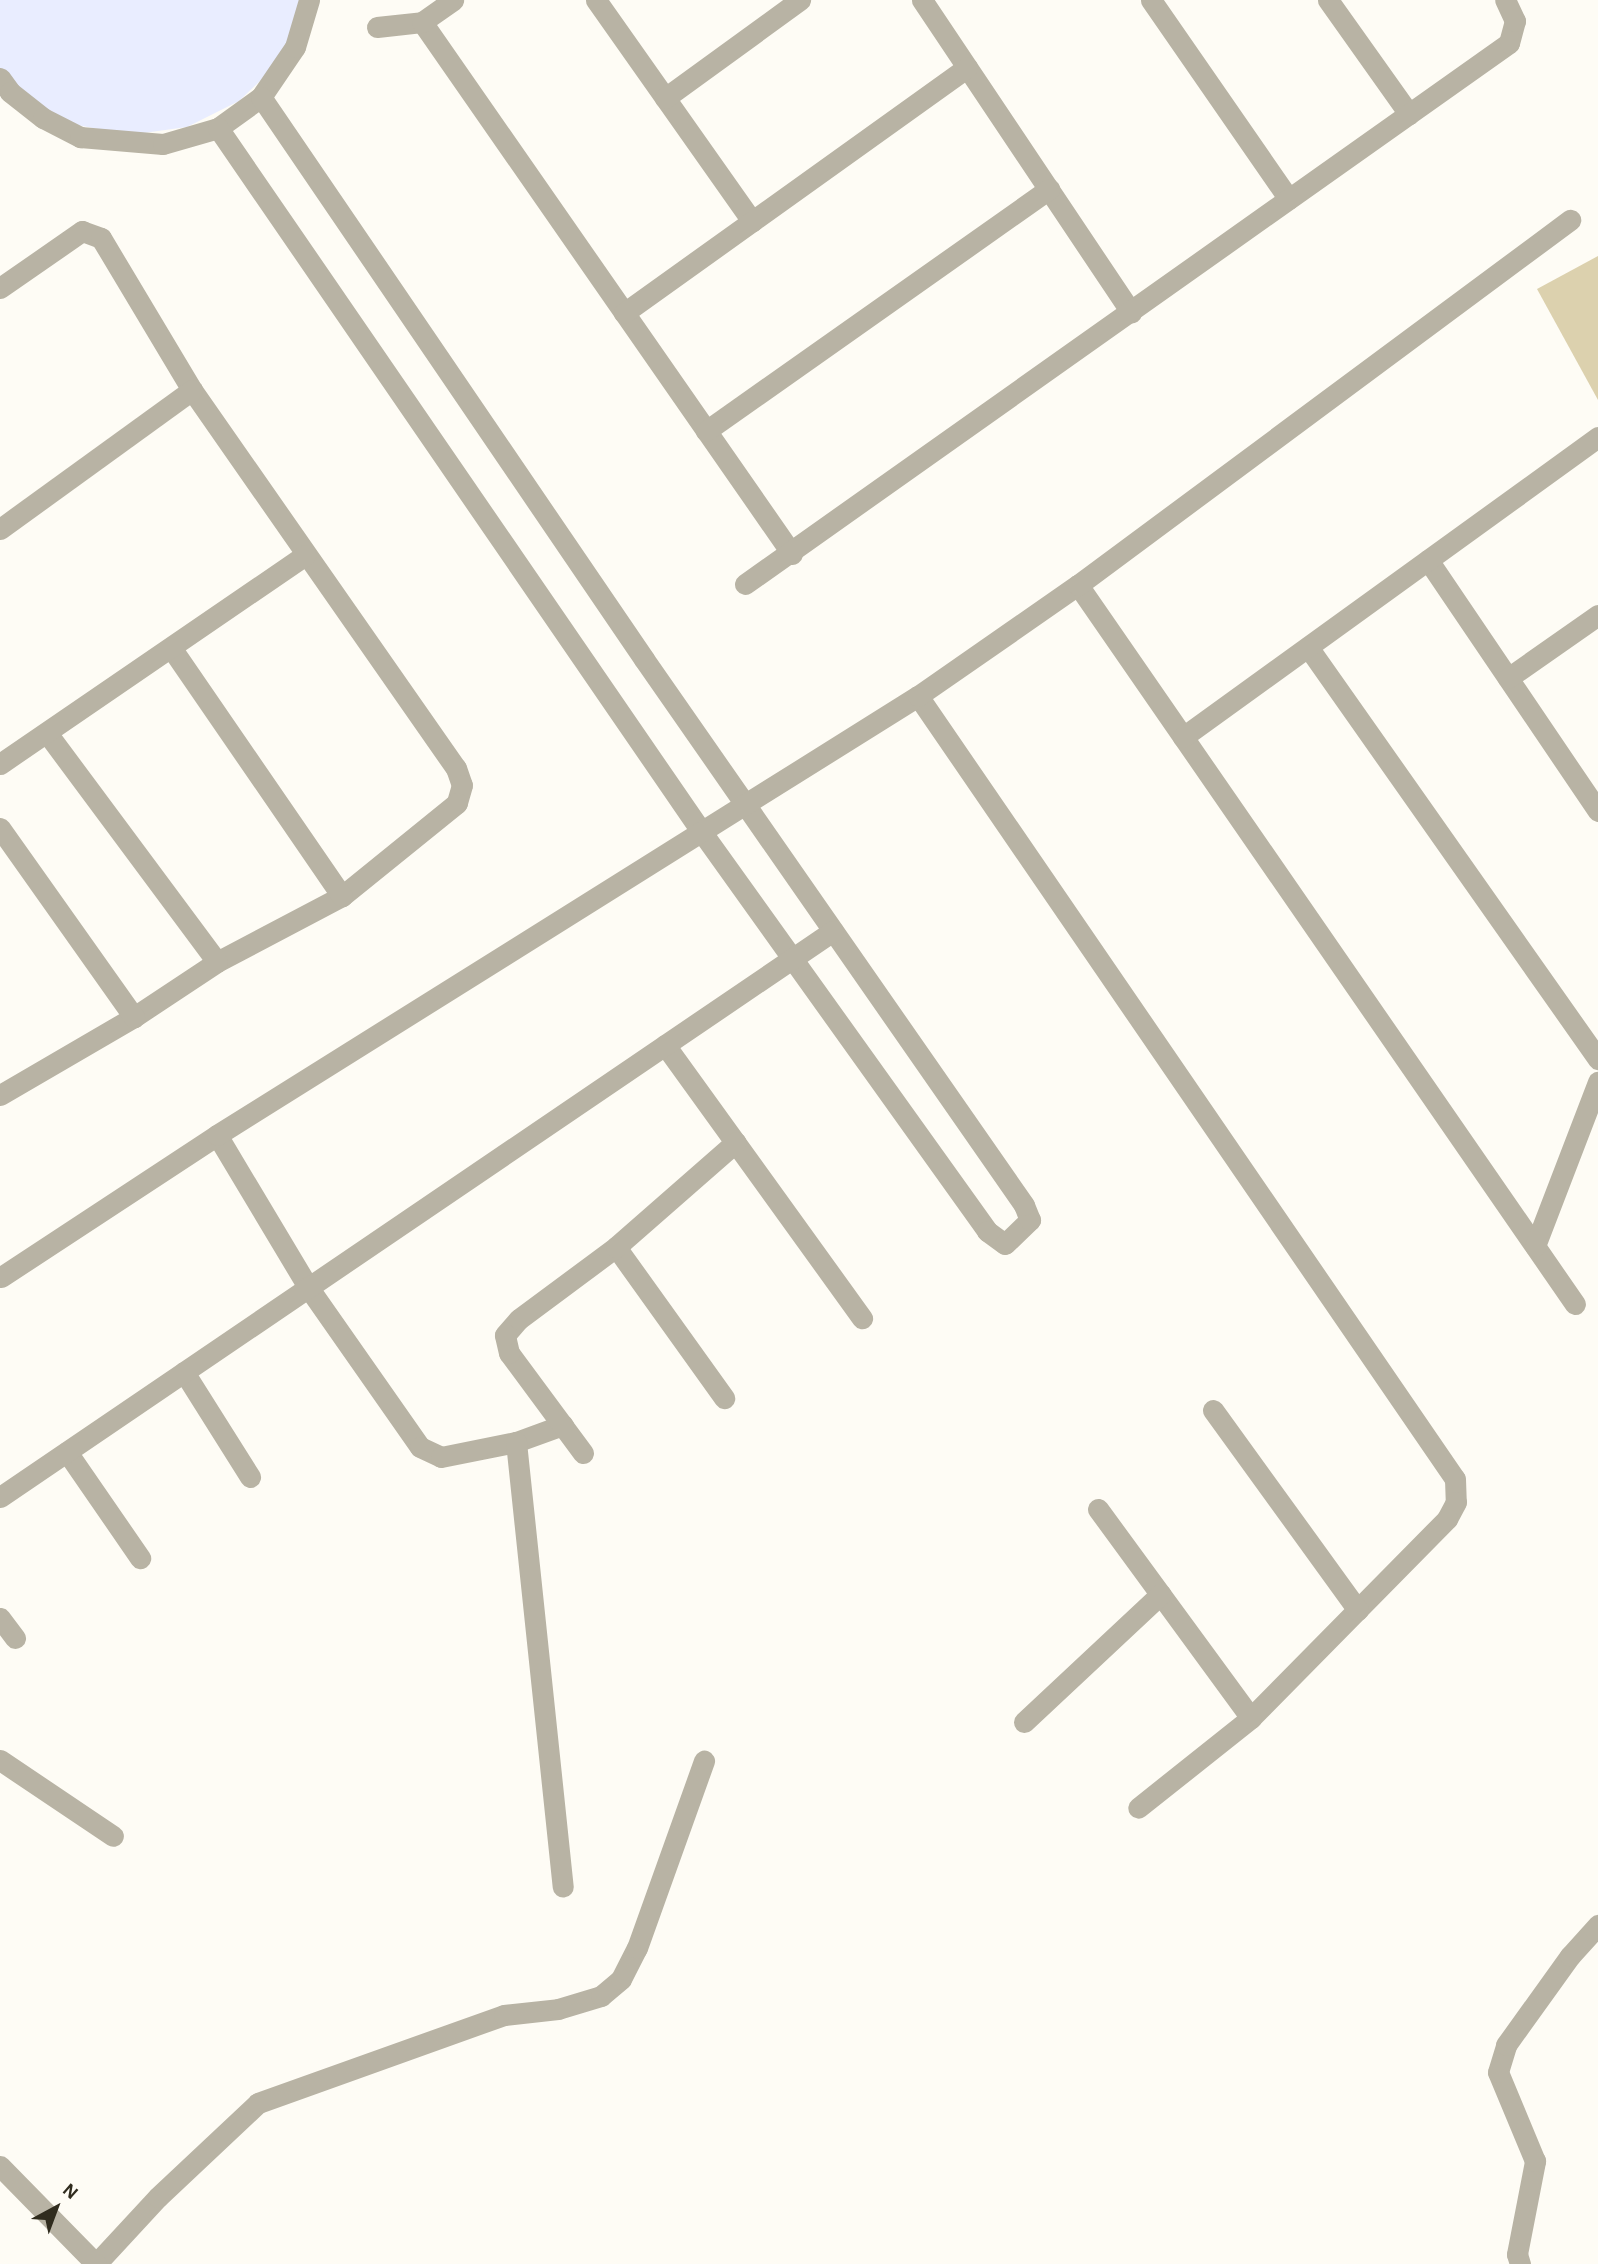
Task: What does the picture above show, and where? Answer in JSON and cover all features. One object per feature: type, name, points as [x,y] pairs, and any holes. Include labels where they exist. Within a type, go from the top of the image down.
[{"type":"street","points":[[0,78],[10,92],[43,118],[80,137],[163,144],[218,128],[261,97],[295,47],[309,0]]},
{"type":"street","points":[[377,27],[422,22],[453,0]]},
{"type":"street","points":[[596,0],[752,221]]},
{"type":"street","points":[[665,98],[800,0]]},
{"type":"street","points":[[922,0],[1131,312]]},
{"type":"street","points":[[1150,0],[1289,199]]},
{"type":"street","points":[[1328,0],[1409,114]]},
{"type":"street","points":[[745,584],[792,554],[1509,43],[1514,21],[1505,0]]},
{"type":"street","points":[[422,22],[792,554]]},
{"type":"street","points":[[624,313],[967,67]]},
{"type":"street","points":[[218,128],[701,831],[793,956],[987,1231],[1005,1244],[1030,1220],[1024,1205],[745,805],[261,97]]},
{"type":"street","points":[[706,430],[1049,189]]},
{"type":"street","points":[[1,1277],[216,1135],[918,696],[1078,585],[1570,220]]},
{"type":"street","points":[[0,288],[82,232],[101,238],[192,390],[456,768],[462,785],[457,803],[342,895],[217,962],[134,1017],[0,1095]]},
{"type":"street","points":[[0,529],[192,390]]},
{"type":"street","points":[[1183,737],[1598,437]]},
{"type":"street","points":[[0,764],[172,649],[305,555]]},
{"type":"street","points":[[1428,560],[1598,811]]},
{"type":"street","points":[[1078,585],[1575,1304]]},
{"type":"street","points":[[1508,678],[1598,615]]},
{"type":"street","points":[[1308,647],[1598,1059]]},
{"type":"street","points":[[172,649],[342,895]]},
{"type":"street","points":[[918,696],[1455,1479],[1456,1502],[1447,1519],[1251,1718],[1138,1808]]},
{"type":"street","points":[[47,733],[217,962]]},
{"type":"street","points":[[0,828],[134,1017]]},
{"type":"street","points":[[0,1497],[833,931]]},
{"type":"street","points":[[665,1045],[862,1318]]},
{"type":"street","points":[[1535,1246],[1598,1082]]},
{"type":"street","points":[[216,1135],[308,1287],[420,1447],[441,1457],[516,1442],[563,1425]]},
{"type":"street","points":[[583,1454],[509,1353],[505,1335],[519,1319],[616,1247],[736,1142]]},
{"type":"street","points":[[616,1247],[724,1398]]},
{"type":"street","points":[[184,1372],[250,1477]]},
{"type":"street","points":[[1213,1410],[1358,1610]]},
{"type":"street","points":[[516,1442],[563,1887]]},
{"type":"street","points":[[67,1452],[140,1558]]},
{"type":"street","points":[[1098,1509],[1251,1718]]},
{"type":"street","points":[[1024,1722],[1161,1594]]},
{"type":"street","points":[[0,1618],[15,1638]]},
{"type":"street","points":[[0,1760],[113,1836]]},
{"type":"street","points":[[0,2166],[96,2264],[158,2197],[258,2103],[504,2015],[558,2009],[601,1996],[621,1979],[637,1948],[704,1761]]},
{"type":"street","points":[[1520,2264],[1517,2253],[1535,2161],[1498,2072],[1506,2045],[1570,1956],[1598,1925]]},
{"type":"shaded area","points":[[0,0],[309,0],[281,61],[239,101],[187,127],[129,135],[72,124],[21,96],[0,73]]},
{"type":"building","points":[[1598,256],[1598,400],[1537,289]]}]
